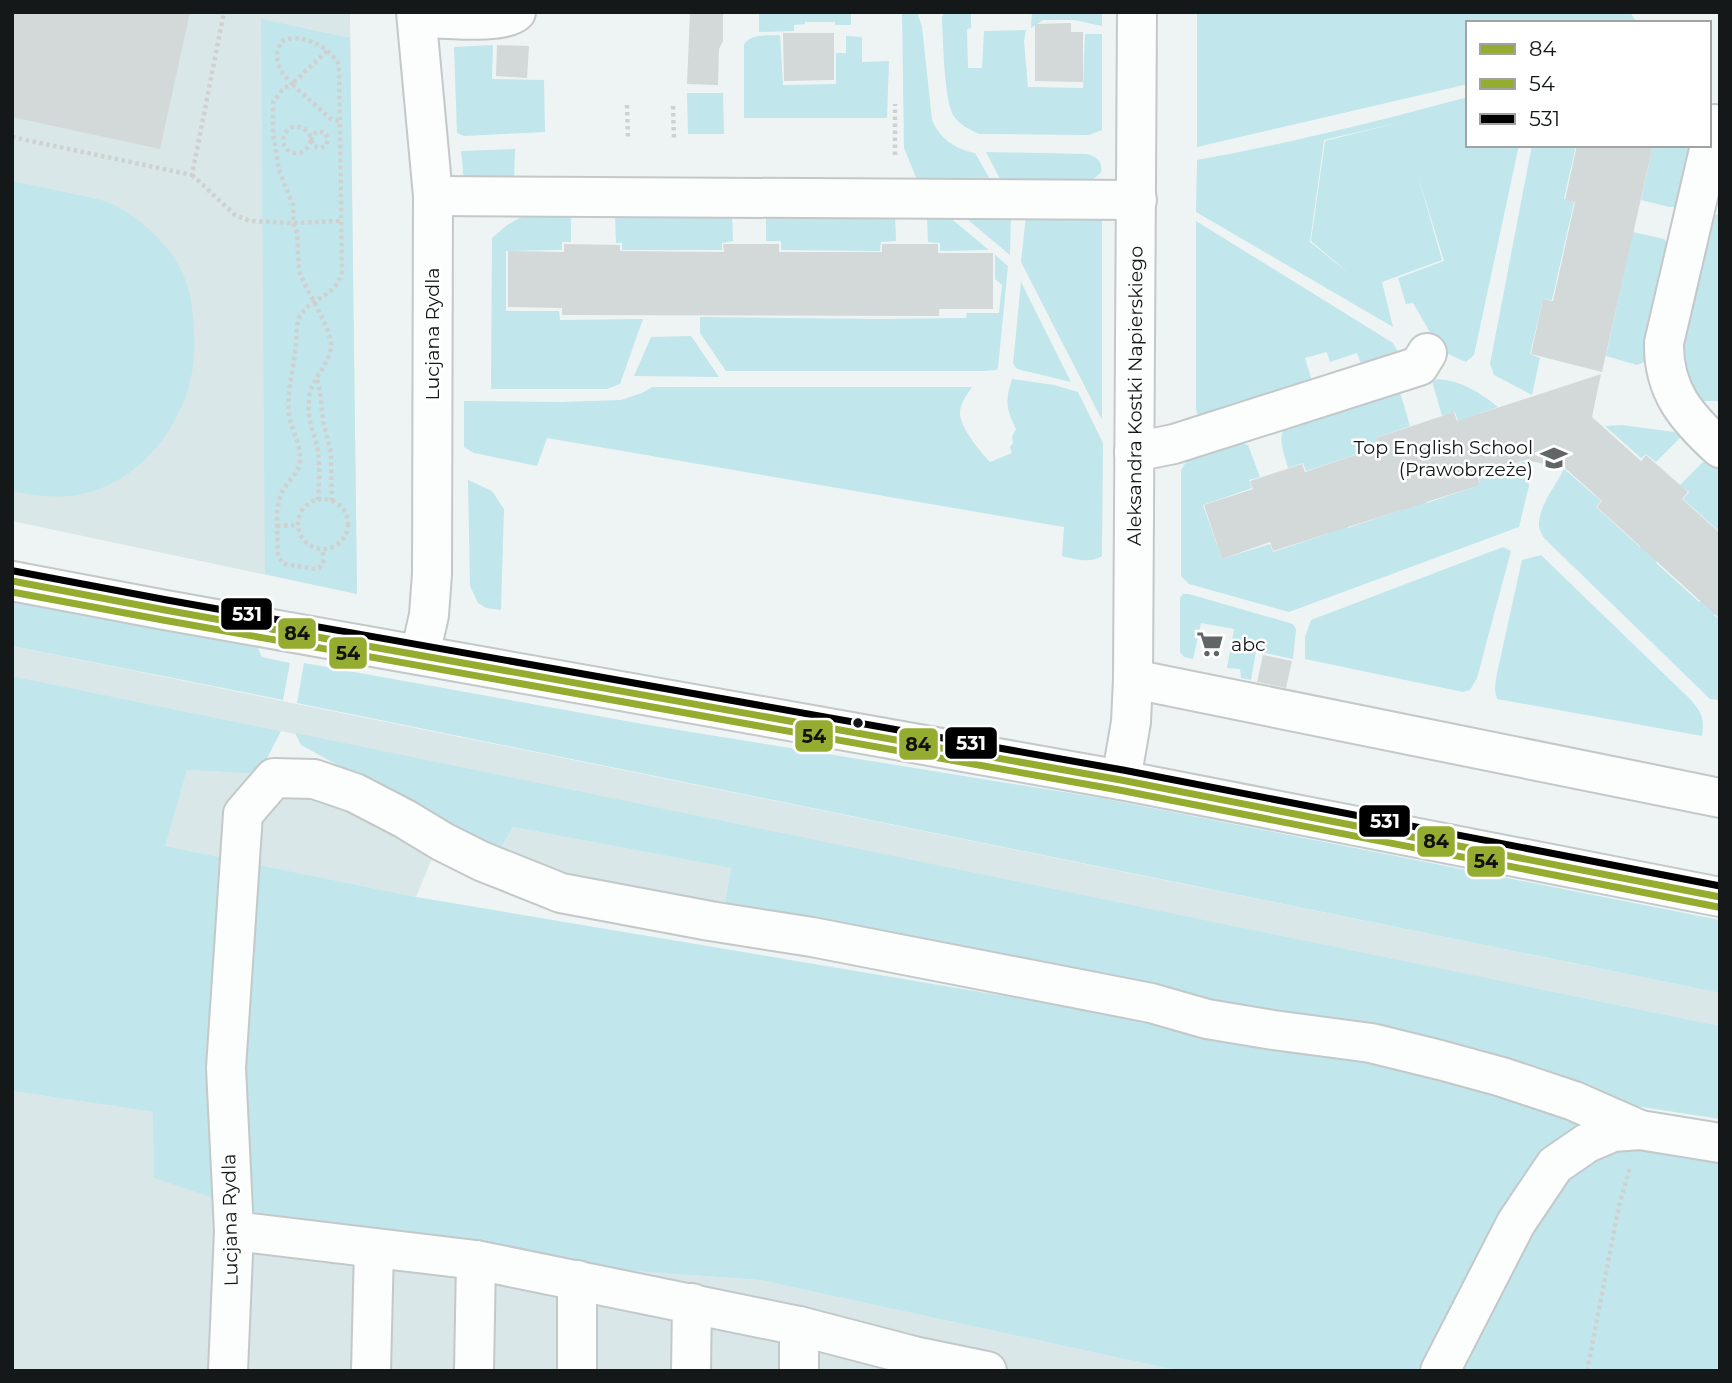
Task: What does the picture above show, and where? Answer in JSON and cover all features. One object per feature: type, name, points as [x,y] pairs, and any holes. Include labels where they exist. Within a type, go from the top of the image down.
[{"type":"street","points":[[416,14],[497,19],[513,16],[516,12]]},
{"type":"street","name":"Aleksandra Kostki Napierskiego","points":[[1121,780],[1131,722],[1133,679],[1137,12]]},
{"type":"street","name":"Lucjana Rydla","points":[[416,14],[432,196],[432,574],[429,615],[421,655]]},
{"type":"street","points":[[1711,141],[1715,124]]},
{"type":"street","points":[[1710,147],[1664,343],[1663,359],[1673,393],[1683,410],[1720,448]]},
{"type":"street","points":[[432,196],[1137,200]]},
{"type":"street","points":[[1134,452],[1174,444],[1419,366],[1427,353]]},
{"type":"street","points":[[12,581],[1121,780],[1720,897]]},
{"type":"street","points":[[1133,679],[1720,798]]},
{"type":"street","name":"Lucjana Rydla","points":[[228,1371],[234,1231],[226,1069],[243,814],[274,778],[314,779],[355,793],[481,861],[561,893],[812,937],[1151,1003],[1208,1019],[1370,1043],[1526,1085],[1574,1101],[1640,1130]]},
{"type":"street","points":[[1440,1371],[1516,1223],[1555,1165],[1587,1143],[1613,1132],[1640,1130],[1720,1143]]},
{"type":"street","points":[[234,1231],[476,1260],[799,1326],[914,1356],[987,1371]]},
{"type":"street","points":[[371,1371],[374,1248]]},
{"type":"street","points":[[474,1371],[476,1260]]},
{"type":"street","points":[[577,1280],[577,1371]]},
{"type":"street","points":[[691,1371],[692,1303]]},
{"type":"street","points":[[799,1326],[799,1371]]},
{"type":"path","points":[[192,174],[224,12]]},
{"type":"path","points":[[323,550],[323,562],[319,568],[284,565],[278,553],[277,513],[280,496],[298,470],[300,461],[290,419],[289,401],[298,322],[303,312],[332,291],[341,276],[341,221],[340,121],[339,66],[327,51],[311,43],[294,38],[282,41],[277,51],[278,64],[283,74],[331,119],[340,121]]},
{"type":"path","points":[[318,500],[318,450],[310,425],[309,392],[331,346],[299,271],[293,205],[279,170],[274,141],[273,102],[282,90],[327,51]]},
{"type":"path","points":[[895,104],[895,155]]},
{"type":"path","points":[[627,105],[628,140]]},
{"type":"path","points":[[673,106],[674,139]]},
{"type":"path","points":[[296,127],[304,128],[311,140],[309,147],[298,154],[285,147],[283,141],[290,128],[296,127]]},
{"type":"path","points":[[12,137],[192,174],[235,215],[250,221],[341,221]]},
{"type":"path","points":[[274,141],[283,141]]},
{"type":"path","points":[[316,379],[331,453],[332,501]]},
{"type":"path","points":[[332,501],[346,514],[349,524],[347,534],[332,548],[313,548],[299,535],[299,517],[310,502],[332,501]]},
{"type":"path","points":[[278,526],[297,525]]},
{"type":"path","points":[[1587,1371],[1619,1206],[1640,1130]]},
{"type":"shaded area","points":[[12,12],[350,12],[357,594],[12,521]]},
{"type":"shaded area","points":[[759,12],[851,12],[851,25],[805,22],[794,25],[794,31],[759,32]]},
{"type":"shaded area","points":[[917,12],[922,27],[932,120],[939,133],[949,142],[975,153],[991,181],[918,182],[904,148],[902,13]]},
{"type":"shaded area","points":[[945,12],[971,12],[971,28],[967,29],[968,68],[982,68],[984,31],[1026,30],[1024,41],[1028,87],[1083,88],[1085,34],[1102,34],[1102,130],[1089,135],[979,134],[961,124],[953,115],[948,96],[942,17]]},
{"type":"shaded area","points":[[1032,12],[1102,12],[1102,26],[1074,20],[1043,20],[1031,28]]},
{"type":"shaded area","points":[[1197,12],[1630,12],[1636,21],[1466,21],[1466,84],[1197,147]]},
{"type":"shaded area","points":[[261,19],[350,38],[357,594],[265,574]]},
{"type":"shaded area","points":[[780,35],[783,85],[836,84],[836,53],[846,53],[846,36],[862,37],[862,62],[889,61],[887,118],[744,118],[744,44],[756,37]]},
{"type":"shaded area","points":[[493,45],[492,79],[544,80],[545,132],[464,136],[457,133],[454,47]]},
{"type":"shaded area","points":[[687,93],[723,93],[724,134],[688,134]]},
{"type":"shaded area","points":[[1466,98],[1466,147],[1519,147],[1474,355],[1466,362],[1441,351],[1413,303],[1406,304],[1398,278],[1444,261],[1417,173],[1442,260],[1382,282],[1393,327],[1196,212],[1197,160],[1367,123]],"holes":[[[1401,122],[1325,141],[1311,241],[1351,275],[1310,242],[1324,140]]]},
{"type":"shaded area","points":[[1532,147],[1576,147],[1564,199],[1574,202],[1552,300],[1543,299],[1530,354],[1540,358],[1532,395],[1494,375],[1490,364]]},
{"type":"shaded area","points":[[1653,147],[1697,147],[1677,207],[1641,200]]},
{"type":"shaded area","points":[[515,149],[514,182],[464,182],[461,151]]},
{"type":"shaded area","points":[[986,152],[1086,154],[1098,160],[1101,173],[1089,182],[1002,183]]},
{"type":"shaded area","points":[[12,181],[102,200],[130,214],[166,247],[179,267],[189,292],[194,331],[193,366],[189,386],[173,424],[161,442],[132,471],[115,482],[85,493],[54,496],[12,491]]},
{"type":"shaded area","points":[[543,205],[571,205],[571,242],[562,242],[562,250],[506,251],[506,311],[559,311],[560,320],[643,319],[620,384],[607,389],[491,389],[492,238],[507,225]]},
{"type":"shaded area","points":[[766,211],[895,213],[896,241],[881,242],[880,251],[781,250],[781,241],[766,241]]},
{"type":"shaded area","points":[[615,212],[732,212],[733,241],[722,243],[722,250],[622,250],[622,243],[616,243]]},
{"type":"shaded area","points":[[943,212],[989,250],[940,251],[940,243],[928,242],[927,213]]},
{"type":"shaded area","points":[[1720,213],[1720,401],[1691,401],[1676,364],[1713,216]]},
{"type":"shaded area","points":[[961,214],[1011,215],[1010,255]]},
{"type":"shaded area","points":[[1026,216],[1102,217],[1102,420],[1021,262]]},
{"type":"shaded area","points":[[1196,221],[1393,343],[1401,357],[1363,369],[1357,353],[1330,362],[1327,352],[1305,358],[1314,388],[1202,423],[1196,410]]},
{"type":"shaded area","points":[[1633,232],[1664,239],[1670,246],[1647,361],[1637,365],[1606,356]]},
{"type":"shaded area","points":[[995,255],[1008,266],[996,370],[726,371],[700,333],[700,317],[966,318],[967,313],[999,313],[1002,285],[995,279]]},
{"type":"shaded area","points":[[1021,282],[1071,382],[1017,369],[1013,364]]},
{"type":"shaded area","points":[[691,336],[719,377],[634,376],[651,337]]},
{"type":"shaded area","points":[[1012,379],[1054,385],[1078,392],[1103,443],[1102,556],[1093,560],[1082,560],[1062,556],[1064,527],[547,438],[537,466],[474,453],[464,447],[464,401],[621,400],[652,387],[972,387],[961,406],[961,419],[971,439],[990,462],[1012,453],[1010,447],[1016,429],[1008,410],[1008,393]]},
{"type":"shaded area","points":[[1438,379],[1470,388],[1498,407],[1458,421],[1455,412],[1442,416],[1432,381]]},
{"type":"shaded area","points":[[1393,390],[1401,395],[1410,426],[1376,438],[1379,447],[1306,471],[1303,463],[1288,468],[1281,439],[1287,423]]},
{"type":"shaded area","points":[[1622,425],[1674,432],[1682,436],[1656,462],[1646,454],[1641,458],[1605,426]]},
{"type":"shaded area","points":[[1231,441],[1248,445],[1260,477],[1249,480],[1252,488],[1203,505],[1222,559],[1270,544],[1273,552],[1327,534],[1344,519],[1348,528],[1404,509],[1423,494],[1427,503],[1480,485],[1478,476],[1525,461],[1529,486],[1519,527],[1289,612],[1189,584],[1181,576],[1181,470],[1190,456]]},
{"type":"shaded area","points":[[1703,462],[1720,467],[1720,532],[1683,499],[1689,492],[1680,485]]},
{"type":"shaded area","points":[[1564,469],[1601,501],[1596,507],[1640,547],[1645,542],[1661,556],[1656,563],[1699,602],[1705,596],[1719,610],[1714,615],[1720,620],[1720,700],[1710,699],[1544,538],[1539,526],[1540,515]]},
{"type":"shaded area","points":[[468,480],[492,491],[504,509],[501,610],[486,608],[478,603],[470,586]]},
{"type":"shaded area","points":[[1503,547],[1511,551],[1477,678],[1470,690],[1463,692],[1305,659],[1305,637],[1311,620]]},
{"type":"shaded area","points":[[1541,555],[1692,701],[1702,717],[1702,736],[1497,699],[1496,678],[1522,560]]},
{"type":"shaded area","points":[[1183,594],[1293,624],[1296,629],[1293,659],[1256,651],[1251,680],[1241,678],[1240,669],[1227,668],[1234,629],[1201,623],[1193,659],[1184,657],[1180,652],[1180,598]]},
{"type":"shaded area","points":[[12,602],[257,646],[262,657],[290,663],[283,700],[12,646]]},
{"type":"shaded area","points":[[12,646],[1720,993],[1720,1026],[12,676]]},
{"type":"shaded area","points":[[304,663],[654,726],[1101,798],[1720,920],[1720,993],[297,703]]},
{"type":"shaded area","points":[[12,676],[281,731],[259,774],[187,770],[165,846],[416,897],[1390,1061],[1647,1147],[1720,1159],[1720,1371],[1180,1371],[760,1280],[476,1260],[374,1248],[154,1178],[153,1112],[12,1091]]},
{"type":"shaded area","points":[[295,733],[1720,1026],[1720,1119],[1629,1105],[724,909],[731,868],[513,827],[498,853],[301,745]]},
{"type":"shaded area","points":[[187,770],[259,774],[436,849],[416,897],[164,846]]},
{"type":"shaded area","points":[[513,827],[731,868],[724,909],[543,875],[498,853]]},
{"type":"shaded area","points":[[12,1091],[153,1112],[476,1260],[760,1280],[1180,1371],[12,1371]]},
{"type":"building","points":[[12,12],[190,12],[160,149],[12,117]]},
{"type":"building","points":[[690,12],[723,12],[718,85],[687,84]]},
{"type":"building","points":[[1071,23],[1071,32],[1083,32],[1083,82],[1035,81],[1035,24]]},
{"type":"building","points":[[783,33],[834,33],[834,80],[784,81]]},
{"type":"building","points":[[497,45],[529,46],[527,78],[496,76]]},
{"type":"building","points":[[1577,147],[1653,147],[1602,372],[1531,354],[1543,299],[1553,301],[1575,202],[1565,200]]},
{"type":"building","points":[[564,244],[620,245],[620,251],[724,252],[723,244],[779,244],[779,252],[882,252],[882,244],[938,244],[938,253],[993,253],[993,309],[939,309],[939,316],[562,315],[562,308],[508,307],[508,251],[564,252]]},
{"type":"building","points":[[1601,374],[1592,417],[1641,461],[1646,455],[1688,492],[1682,499],[1720,533],[1720,619],[1597,507],[1602,501],[1565,468],[1525,460],[1477,476],[1480,485],[1273,551],[1270,542],[1222,559],[1204,505],[1253,489],[1250,481],[1302,464],[1305,472],[1379,447],[1376,438],[1454,412],[1457,421]]},
{"type":"building","points":[[1263,655],[1292,661],[1286,688],[1257,682]]},
{"type":"transit line","name":"531","points":[[14,571],[1123,770],[1720,886]]},
{"type":"transit line","name":"84","points":[[12,581],[1121,780],[1720,897]]},
{"type":"transit line","name":"54","points":[[12,592],[1119,790],[1718,907]]},
{"type":"place","name":"Top English School (Prawobrzeże)","points":[[1554,458]]},
{"type":"place","name":"abc","points":[[1210,644]]}]
